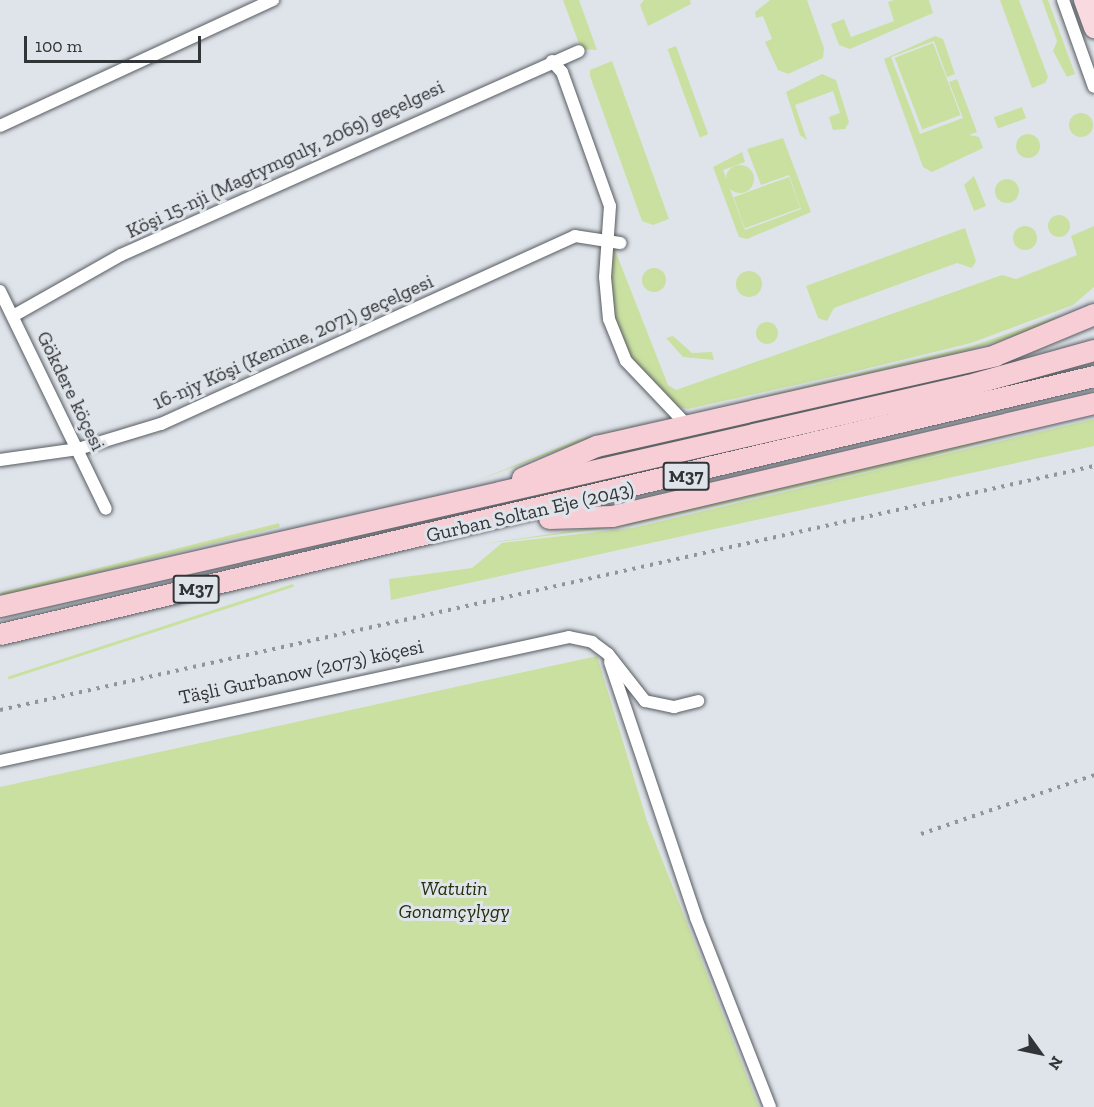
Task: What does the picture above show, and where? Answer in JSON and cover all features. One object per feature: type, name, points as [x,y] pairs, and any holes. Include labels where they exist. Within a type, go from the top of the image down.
[{"type":"highway","points":[[492,493],[596,446],[995,355],[1094,314]]},
{"type":"highway","name":"Gurban Soltan Eje (2043)","points":[[0,606],[968,385],[1094,350]]},
{"type":"highway","name":"Gurban Soltan Eje (2043)","points":[[0,634],[979,407],[1094,376]]},
{"type":"highway","points":[[503,519],[612,516],[1094,404]]},
{"type":"main road","points":[[1084,0],[1094,28]]},
{"type":"street","points":[[0,126],[273,0]]},
{"type":"street","points":[[1063,0],[1094,87]]},
{"type":"street","name":"Köşi 15-nji (Magtymguly, 2069) geçelgesi","points":[[13,316],[121,255],[552,61],[579,51]]},
{"type":"street","points":[[552,61],[567,84],[610,206],[601,238],[609,318],[626,361],[687,425]]},
{"type":"street","name":"16-njy Köşi (Kemine, 2071) geçelgesi","points":[[0,460],[45,450],[78,449],[161,424],[575,236],[601,238],[620,243]]},
{"type":"street","name":"Gökdere köçesi","points":[[0,291],[106,508]]},
{"type":"street","name":"Täşli Gurbanow (2073) köçesi","points":[[0,761],[540,640],[582,638],[608,654]]},
{"type":"street","points":[[608,654],[645,701],[674,706],[698,701]]},
{"type":"street","points":[[608,654],[696,918],[770,1107]]},
{"type":"green space","points":[[563,0],[579,0],[597,50],[581,49]]},
{"type":"green space","points":[[644,0],[690,0],[691,4],[648,26],[640,5]]},
{"type":"green space","points":[[770,0],[807,0],[824,48],[823,58],[788,74],[778,70],[765,42],[772,39],[763,16],[756,18],[755,12]]},
{"type":"green space","points":[[929,0],[933,13],[850,49],[839,45],[831,24],[844,19],[851,37],[894,21],[888,2]]},
{"type":"green space","points":[[1000,0],[1019,0],[1048,77],[1045,83],[1032,88]]},
{"type":"green space","points":[[1042,0],[1048,0],[1075,74],[1067,77],[1053,51],[1057,41]]},
{"type":"green space","points":[[935,36],[943,39],[955,74],[947,77],[934,41],[891,57],[920,134],[963,118],[949,82],[957,79],[977,132],[969,135],[979,137],[983,148],[932,172],[923,167],[884,59]]},
{"type":"green space","points":[[933,43],[961,115],[922,130],[895,58]]},
{"type":"green space","points":[[676,46],[708,134],[700,137],[668,49]]},
{"type":"green space","points":[[612,61],[669,219],[653,225],[642,221],[590,76],[590,70]]},
{"type":"green space","points":[[822,74],[836,80],[849,122],[845,129],[833,130],[829,117],[840,113],[833,91],[795,105],[807,140],[800,135],[786,92]]},
{"type":"green space","points":[[1022,107],[1026,118],[998,129],[994,117]]},
{"type":"green space","points":[[1081,113],[1090,116],[1093,125],[1090,134],[1081,137],[1072,134],[1069,125],[1072,116]]},
{"type":"green space","points":[[1028,134],[1033,135],[1039,141],[1039,151],[1033,157],[1028,158],[1023,157],[1017,151],[1016,146],[1017,141],[1023,135]]},
{"type":"green space","points":[[783,138],[811,212],[747,239],[739,237],[713,167],[742,152],[745,162],[723,170],[745,230],[801,209],[789,175],[761,185],[747,149]]},
{"type":"green space","points":[[740,165],[750,169],[754,179],[750,189],[740,193],[730,189],[726,179],[730,169]]},
{"type":"green space","points":[[974,176],[986,206],[974,211],[964,185]]},
{"type":"green space","points":[[789,177],[800,208],[745,228],[734,197]]},
{"type":"green space","points":[[1007,179],[1016,182],[1019,191],[1016,200],[1007,203],[998,200],[995,191],[998,182]]},
{"type":"green space","points":[[1059,215],[1067,218],[1070,226],[1067,234],[1059,237],[1051,234],[1048,226],[1051,218]]},
{"type":"green space","points":[[1025,226],[1034,229],[1037,238],[1034,247],[1025,250],[1016,247],[1013,238],[1016,229]]},
{"type":"green space","points":[[1094,226],[1094,287],[1073,305],[971,343],[688,409],[669,405],[619,343],[608,276],[613,245],[668,385],[676,390],[1002,275],[1016,279],[1077,255],[1071,236]]},
{"type":"green space","points":[[965,228],[976,261],[972,268],[957,263],[834,308],[827,321],[818,318],[806,286]]},
{"type":"green space","points":[[654,268],[662,272],[666,280],[662,288],[654,292],[646,288],[642,280],[646,272]]},
{"type":"green space","points":[[749,271],[758,275],[762,284],[758,293],[749,297],[740,293],[736,284],[740,275]]},
{"type":"green space","points":[[1062,315],[1031,331],[973,349],[711,409],[972,346]]},
{"type":"green space","points":[[767,322],[775,325],[778,333],[775,341],[767,344],[759,341],[756,333],[759,325]]},
{"type":"green space","points":[[673,336],[692,353],[712,352],[714,360],[683,357],[666,338]]},
{"type":"green space","points":[[1094,413],[918,460],[631,525],[482,544],[631,522]]},
{"type":"green space","points":[[1094,419],[1094,446],[391,600],[389,579],[472,568],[502,543],[632,528]]},
{"type":"green space","points":[[651,422],[580,442],[468,484],[580,439]]},
{"type":"green space","points":[[279,523],[280,527],[2,596],[1,592]]},
{"type":"green space","points":[[293,584],[294,587],[9,680],[8,677]]},
{"type":"green space","name":"Watutin Gonamçylygy","points":[[597,656],[647,821],[759,1107],[0,1107],[0,787]]},
{"type":"railway","points":[[0,710],[1094,466]]},
{"type":"railway","points":[[921,834],[1094,775]]}]
